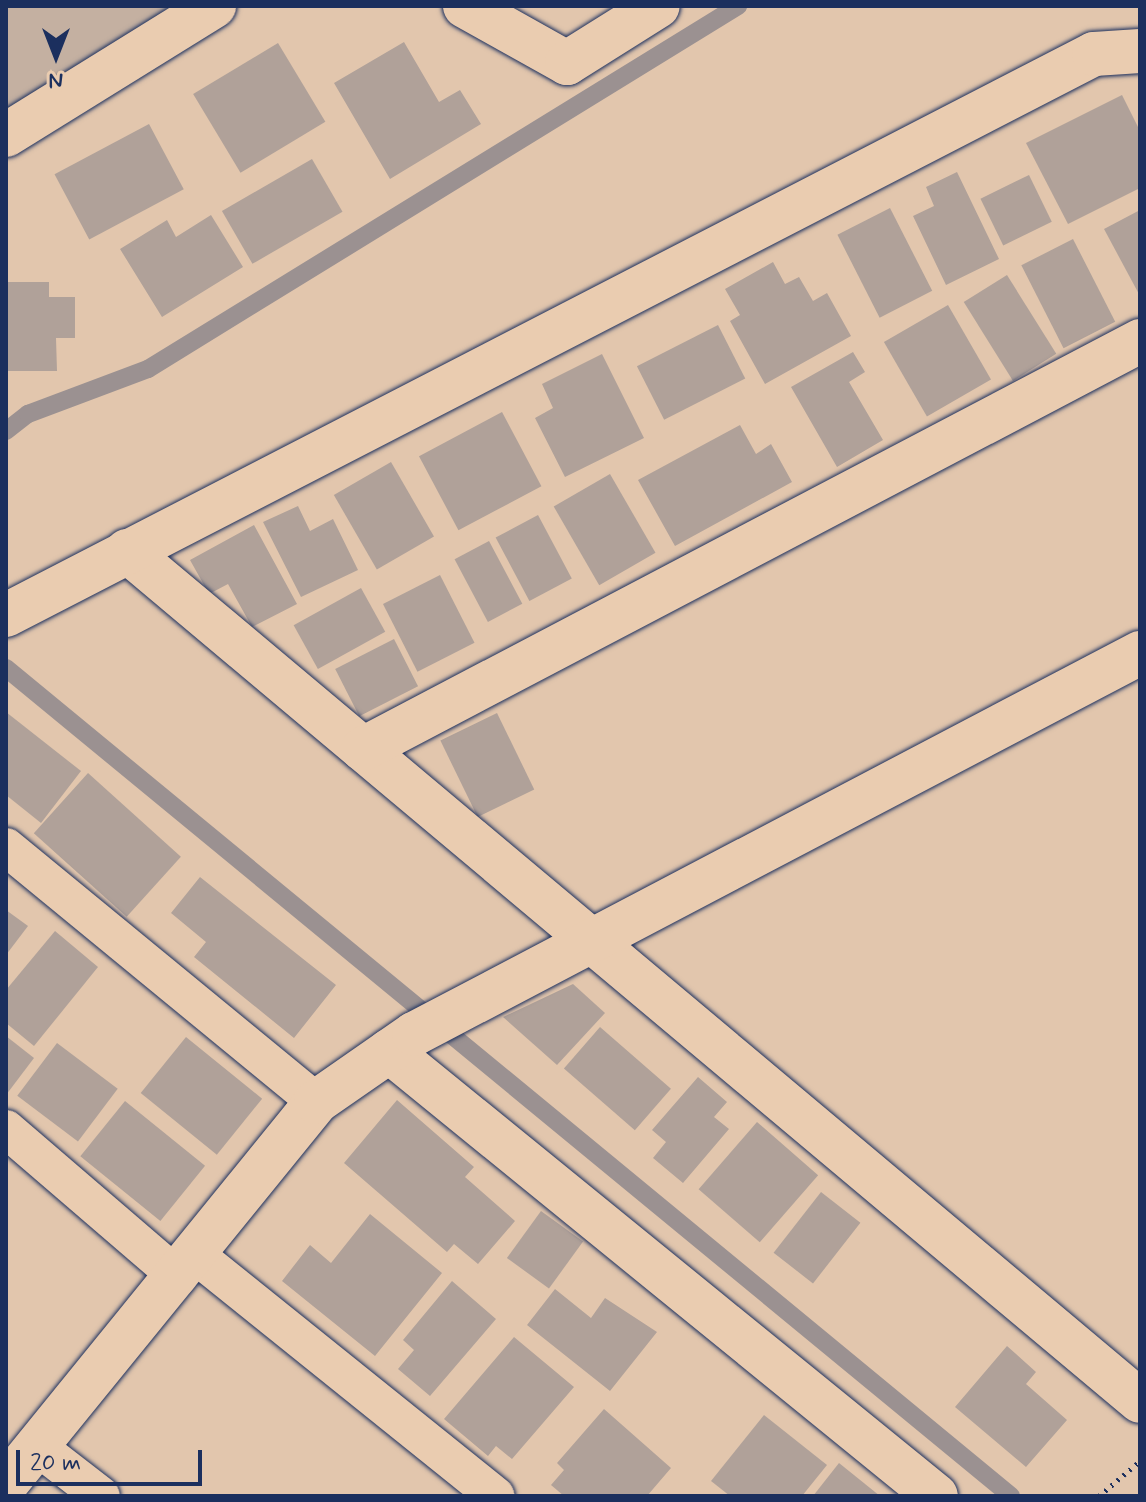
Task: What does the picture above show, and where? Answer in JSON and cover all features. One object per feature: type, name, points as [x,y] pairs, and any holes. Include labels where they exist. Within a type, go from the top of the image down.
[{"type":"street","points":[[6,135],[214,6]]},
{"type":"street","points":[[465,6],[567,63],[658,6]]},
{"type":"street","points":[[6,615],[1094,54],[1140,51]]},
{"type":"street","points":[[363,749],[1140,341]]},
{"type":"street","points":[[127,551],[1140,1401]]},
{"type":"street","points":[[6,1484],[187,1266],[316,1102],[402,1043],[1140,653]]},
{"type":"street","points":[[402,1043],[936,1496]]},
{"type":"lane","points":[[6,847],[316,1102]]},
{"type":"lane","points":[[6,1129],[495,1496]]},
{"type":"lane","points":[[39,1448],[101,1496]]},
{"type":"path","points":[[1099,1496],[1140,1461]]},
{"type":"shaded area","points":[[6,6],[184,6],[6,111]]},
{"type":"building","points":[[404,42],[439,102],[460,90],[481,124],[390,179],[334,83]]},
{"type":"building","points":[[278,43],[325,122],[241,173],[193,94]]},
{"type":"building","points":[[1122,95],[1140,131],[1140,188],[1068,224],[1026,143]]},
{"type":"building","points":[[149,124],[184,189],[89,240],[55,174]]},
{"type":"building","points":[[312,159],[342,212],[252,264],[222,211]]},
{"type":"building","points":[[957,172],[999,259],[946,285],[913,216],[934,206],[926,187]]},
{"type":"building","points":[[1029,175],[1052,222],[1003,245],[980,199]]},
{"type":"building","points":[[890,208],[932,291],[880,318],[837,235]]},
{"type":"building","points":[[1140,210],[1140,296],[1104,229]]},
{"type":"building","points":[[211,215],[243,267],[162,317],[120,249],[167,220],[176,237]]},
{"type":"building","points":[[1073,239],[1115,322],[1064,348],[1021,265]]},
{"type":"building","points":[[773,262],[785,284],[799,277],[813,301],[827,293],[851,336],[765,384],[730,321],[740,315],[725,289]]},
{"type":"building","points":[[1007,275],[1056,354],[1013,381],[964,302]]},
{"type":"building","points":[[6,282],[49,282],[49,297],[75,297],[75,338],[56,338],[57,371],[6,371]]},
{"type":"building","points":[[948,305],[991,379],[927,416],[884,342]]},
{"type":"building","points":[[718,325],[745,378],[664,420],[637,366]]},
{"type":"building","points":[[853,352],[865,372],[849,382],[883,440],[837,467],[791,387]]},
{"type":"building","points":[[602,354],[644,438],[565,477],[535,418],[553,408],[542,384]]},
{"type":"building","points":[[502,412],[541,486],[458,530],[419,456]]},
{"type":"building","points":[[740,425],[756,454],[771,444],[792,482],[675,546],[638,480]]},
{"type":"building","points":[[391,462],[434,536],[377,569],[334,495]]},
{"type":"building","points":[[610,474],[656,553],[599,585],[554,507]]},
{"type":"building","points":[[298,506],[310,531],[333,519],[358,570],[301,597],[263,522]]},
{"type":"building","points":[[538,515],[572,579],[529,601],[496,538]]},
{"type":"building","points":[[254,525],[297,604],[252,627],[228,584],[209,594],[190,560]]},
{"type":"building","points":[[489,541],[522,604],[488,622],[455,559]]},
{"type":"building","points":[[440,575],[475,643],[417,672],[383,604]]},
{"type":"building","points":[[361,588],[385,632],[318,669],[294,625]]},
{"type":"building","points":[[394,639],[418,686],[359,716],[335,669]]},
{"type":"building","points":[[6,712],[81,771],[41,823],[6,795]]},
{"type":"building","points":[[497,713],[534,789],[478,817],[440,741]]},
{"type":"building","points":[[88,773],[181,857],[127,917],[34,833]]},
{"type":"building","points":[[200,877],[336,985],[294,1038],[194,957],[206,942],[171,913]]},
{"type":"building","points":[[6,910],[28,926],[6,955]]},
{"type":"building","points":[[55,931],[98,967],[34,1046],[6,1023],[6,990]]},
{"type":"building","points":[[573,984],[605,1013],[557,1065],[503,1017]]},
{"type":"building","points":[[600,1027],[671,1089],[635,1130],[564,1069]]},
{"type":"building","points":[[6,1036],[34,1058],[6,1095]]},
{"type":"building","points":[[186,1037],[262,1099],[217,1155],[141,1093]]},
{"type":"building","points":[[57,1043],[118,1089],[78,1141],[17,1096]]},
{"type":"building","points":[[698,1077],[727,1102],[714,1117],[729,1129],[683,1183],[653,1158],[666,1142],[652,1130]]},
{"type":"building","points":[[397,1100],[474,1167],[465,1177],[515,1221],[478,1264],[454,1244],[447,1252],[344,1163]]},
{"type":"building","points":[[125,1101],[205,1166],[160,1221],[80,1156]]},
{"type":"building","points":[[757,1122],[818,1175],[760,1242],[699,1189]]},
{"type":"building","points":[[821,1192],[860,1223],[813,1283],[774,1253]]},
{"type":"building","points":[[541,1211],[583,1242],[549,1288],[507,1258]]},
{"type":"building","points":[[370,1214],[442,1273],[375,1356],[282,1281],[310,1245],[331,1263]]},
{"type":"building","points":[[452,1281],[496,1319],[430,1396],[398,1369],[414,1350],[403,1340]]},
{"type":"building","points":[[555,1289],[591,1318],[605,1298],[657,1332],[610,1391],[527,1325]]},
{"type":"building","points":[[514,1337],[574,1387],[512,1459],[496,1446],[488,1456],[444,1419]]},
{"type":"building","points":[[1007,1346],[1036,1372],[1026,1384],[1067,1420],[1026,1467],[955,1407]]},
{"type":"building","points":[[604,1409],[671,1468],[647,1496],[564,1496],[551,1485],[564,1470],[557,1463]]},
{"type":"building","points":[[764,1415],[827,1465],[802,1496],[730,1496],[711,1481]]},
{"type":"building","points":[[839,1463],[880,1496],[813,1496]]},
{"type":"waterway","points":[[6,431],[28,414],[148,369],[738,6]]},
{"type":"waterway","points":[[6,668],[1011,1496]]}]
